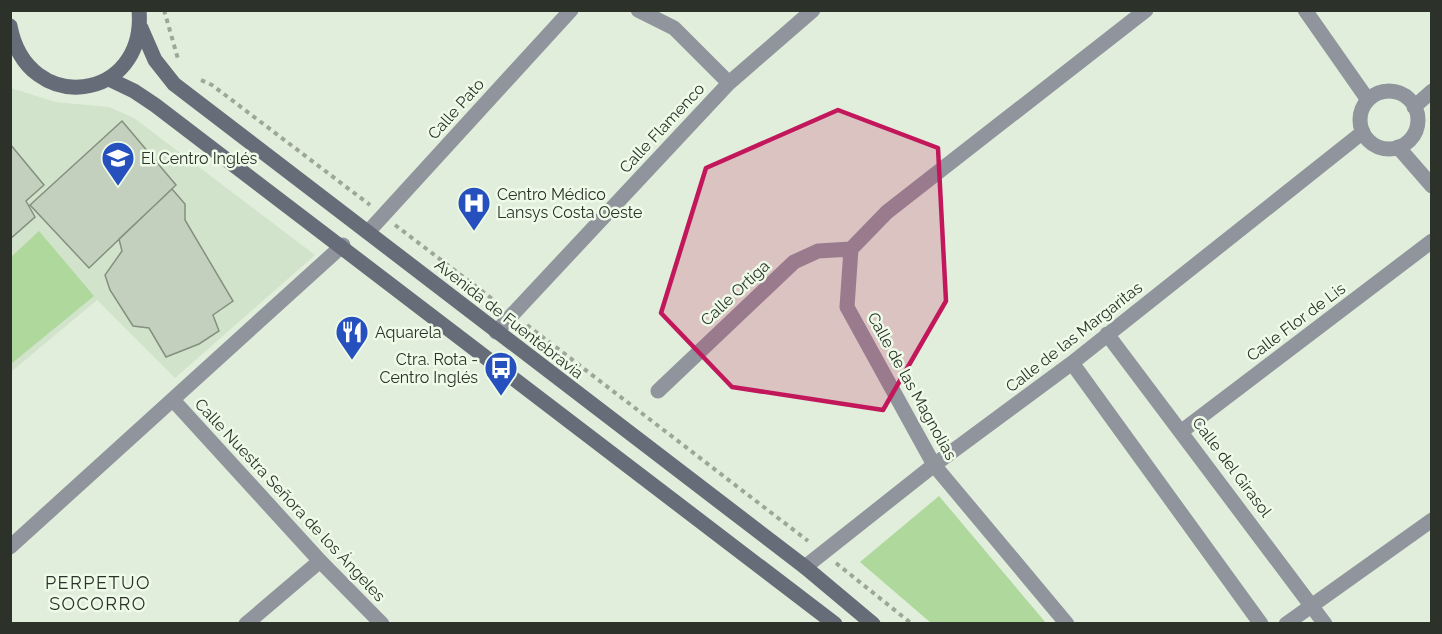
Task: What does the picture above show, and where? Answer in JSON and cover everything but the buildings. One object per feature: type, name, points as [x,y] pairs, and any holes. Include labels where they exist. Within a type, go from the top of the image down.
[{"type":"main road","points":[[12,10],[10,25],[16,62],[52,84],[71,88],[91,86],[109,80],[125,66],[136,48],[141,28],[139,10]]},
{"type":"main road","name":"Avenida de Fuentebravia","points":[[141,28],[155,60],[174,84],[805,567],[873,624]]},
{"type":"main road","points":[[109,80],[135,91],[155,105],[342,245],[835,624]]},
{"type":"street","name":"Calle Pato","points":[[368,232],[571,10]]},
{"type":"street","points":[[638,10],[674,28],[729,83]]},
{"type":"street","name":"Calle Flamenco","points":[[496,332],[729,83],[813,10]]},
{"type":"street","points":[[851,249],[887,212],[1146,10]]},
{"type":"street","points":[[1305,10],[1368,100]]},
{"type":"street","points":[[1414,107],[1431,91]]},
{"type":"street","points":[[1383,92],[1392,92],[1401,94],[1414,107],[1417,126],[1407,142],[1398,147],[1382,148],[1367,140],[1360,116],[1368,100],[1383,92]]},
{"type":"street","name":"Calle de las Margaritas","points":[[805,567],[934,465],[1072,363],[1363,132]]},
{"type":"street","points":[[1398,147],[1431,186]]},
{"type":"street","name":"Calle Flor de Lis","points":[[1182,431],[1431,241]]},
{"type":"street","points":[[10,547],[342,245]]},
{"type":"street","name":"Calle Ortiga","points":[[657,391],[794,262],[818,251],[851,249]]},
{"type":"street","name":"Calle de las Magnolias","points":[[851,249],[847,308],[934,465],[1067,624]]},
{"type":"street","name":"Calle del Girasol","points":[[1107,334],[1325,624]]},
{"type":"street","points":[[1072,363],[1261,624]]},
{"type":"street","name":"Calle Nuestra Señora de los Ángeles","points":[[173,400],[320,561],[382,624]]},
{"type":"street","points":[[1286,624],[1313,607],[1431,520]]},
{"type":"street","points":[[246,624],[320,561]]},
{"type":"highlighted area","points":[[838,110],[938,148],[946,301],[883,410],[732,387],[661,313],[706,168]]},
{"type":"shaded area","name":"El Centro Inglés","points":[[11,88],[55,102],[109,107],[134,118],[315,255],[175,378],[97,300],[11,372]]},
{"type":"green space","points":[[39,231],[94,296],[11,364],[11,257]]},
{"type":"green space","points":[[939,496],[1046,623],[931,623],[860,562]]},
{"type":"place","name":"El Centro Inglés","points":[[118,187]]},
{"type":"place","name":"Centro Médico Lansys Costa Oeste","points":[[474,232]]},
{"type":"place","name":"Aquarela","points":[[352,361]]},
{"type":"place","name":"Ctra. Rota - Centro Inglés","points":[[501,397]]},
{"type":"district","name":"PERPETUO SOCORRO","points":[[98,592]]}]
